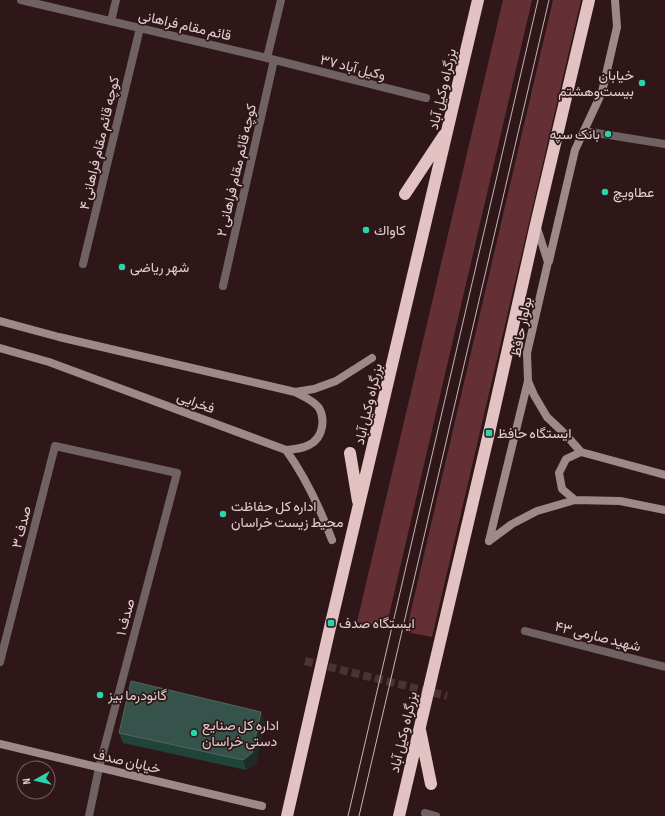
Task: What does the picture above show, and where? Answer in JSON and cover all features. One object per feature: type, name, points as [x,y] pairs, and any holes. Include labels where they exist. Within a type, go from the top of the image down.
[{"type":"highway","name":"بزرگراه وکیل آباد","points":[[287,816],[478,0]]},
{"type":"highway","name":"بزرگراه وکیل آباد","points":[[399,816],[490,433],[536,224],[589,0]]},
{"type":"highway","points":[[405,194],[448,127]]},
{"type":"highway","points":[[350,453],[359,507]]},
{"type":"highway","points":[[420,726],[431,784]]},
{"type":"street","name":"قائم مقام فراهانی","points":[[21,0],[270,59]]},
{"type":"street","points":[[112,21],[116,0]]},
{"type":"street","name":"کوچه قائم مقام فراهانی ۲","points":[[223,286],[281,0]]},
{"type":"street","name":"بولوار حافظ","points":[[581,452],[547,417],[534,395],[528,380],[527,353],[575,150],[602,92],[617,27],[615,0]]},
{"type":"street","name":"کوچه قائم مقام فراهانی ۴","points":[[84,264],[140,28]]},
{"type":"street","name":"۳۷ وکیل آباد","points":[[270,59],[426,98]]},
{"type":"street","points":[[584,131],[665,144]]},
{"type":"street","points":[[536,224],[548,262]]},
{"type":"street","points":[[0,320],[60,337],[295,392],[310,400],[319,409],[323,421],[321,434],[312,444],[300,449],[286,450]]},
{"type":"street","name":"فخرایی","points":[[0,348],[49,362],[286,450]]},
{"type":"street","points":[[295,392],[314,389],[336,381],[372,358]]},
{"type":"street","points":[[528,380],[489,541],[512,524],[537,511],[575,500],[620,501],[665,510]]},
{"type":"street","name":"صدف ۳","points":[[0,662],[55,446],[177,473]]},
{"type":"street","points":[[286,450],[298,466],[319,507],[332,540]]},
{"type":"street","points":[[575,500],[562,489],[559,473],[566,459],[581,452],[665,475]]},
{"type":"street","name":"صدف ۱","points":[[89,816],[98,768],[177,473]]},
{"type":"street","name":"شهید صارمی ۴۳","points":[[525,631],[665,667]]},
{"type":"street","name":"خیابان صدف","points":[[0,744],[262,806]]},
{"type":"street","points":[[425,813],[436,816]]},
{"type":"shaded area","points":[[503,0],[532,0],[386,628],[357,622]]},
{"type":"shaded area","points":[[553,0],[581,0],[432,637],[406,632]]},
{"type":"building","name":"اداره کل صنایع دستی خراسان","points":[[131,681],[261,712],[252,753],[243,760],[119,733]]},
{"type":"tunnel","points":[[305,661],[447,696]]},
{"type":"tram line","points":[[348,816],[538,0]]},
{"type":"tram line","points":[[359,816],[549,0]]},
{"type":"place","name":"خیابان بیست‌و‌هشتم","points":[[642,83]]},
{"type":"place","name":"بانک سپه","points":[[608,134]]},
{"type":"place","name":"عطاویچ","points":[[605,192]]},
{"type":"place","name":"كاواك","points":[[366,230]]},
{"type":"place","name":"شهر ریاضی","points":[[122,267]]},
{"type":"place","name":"ایستگاه حافظ","points":[[489,433]]},
{"type":"place","name":"اداره کل حفاظت محیط زیست خراسان","points":[[223,514]]},
{"type":"place","name":"ایستگاه صدف","points":[[331,623]]},
{"type":"place","name":"گانودرما بیز","points":[[100,695]]},
{"type":"place","name":"اداره کل صنایع دستی خراسان","points":[[194,733]]}]
